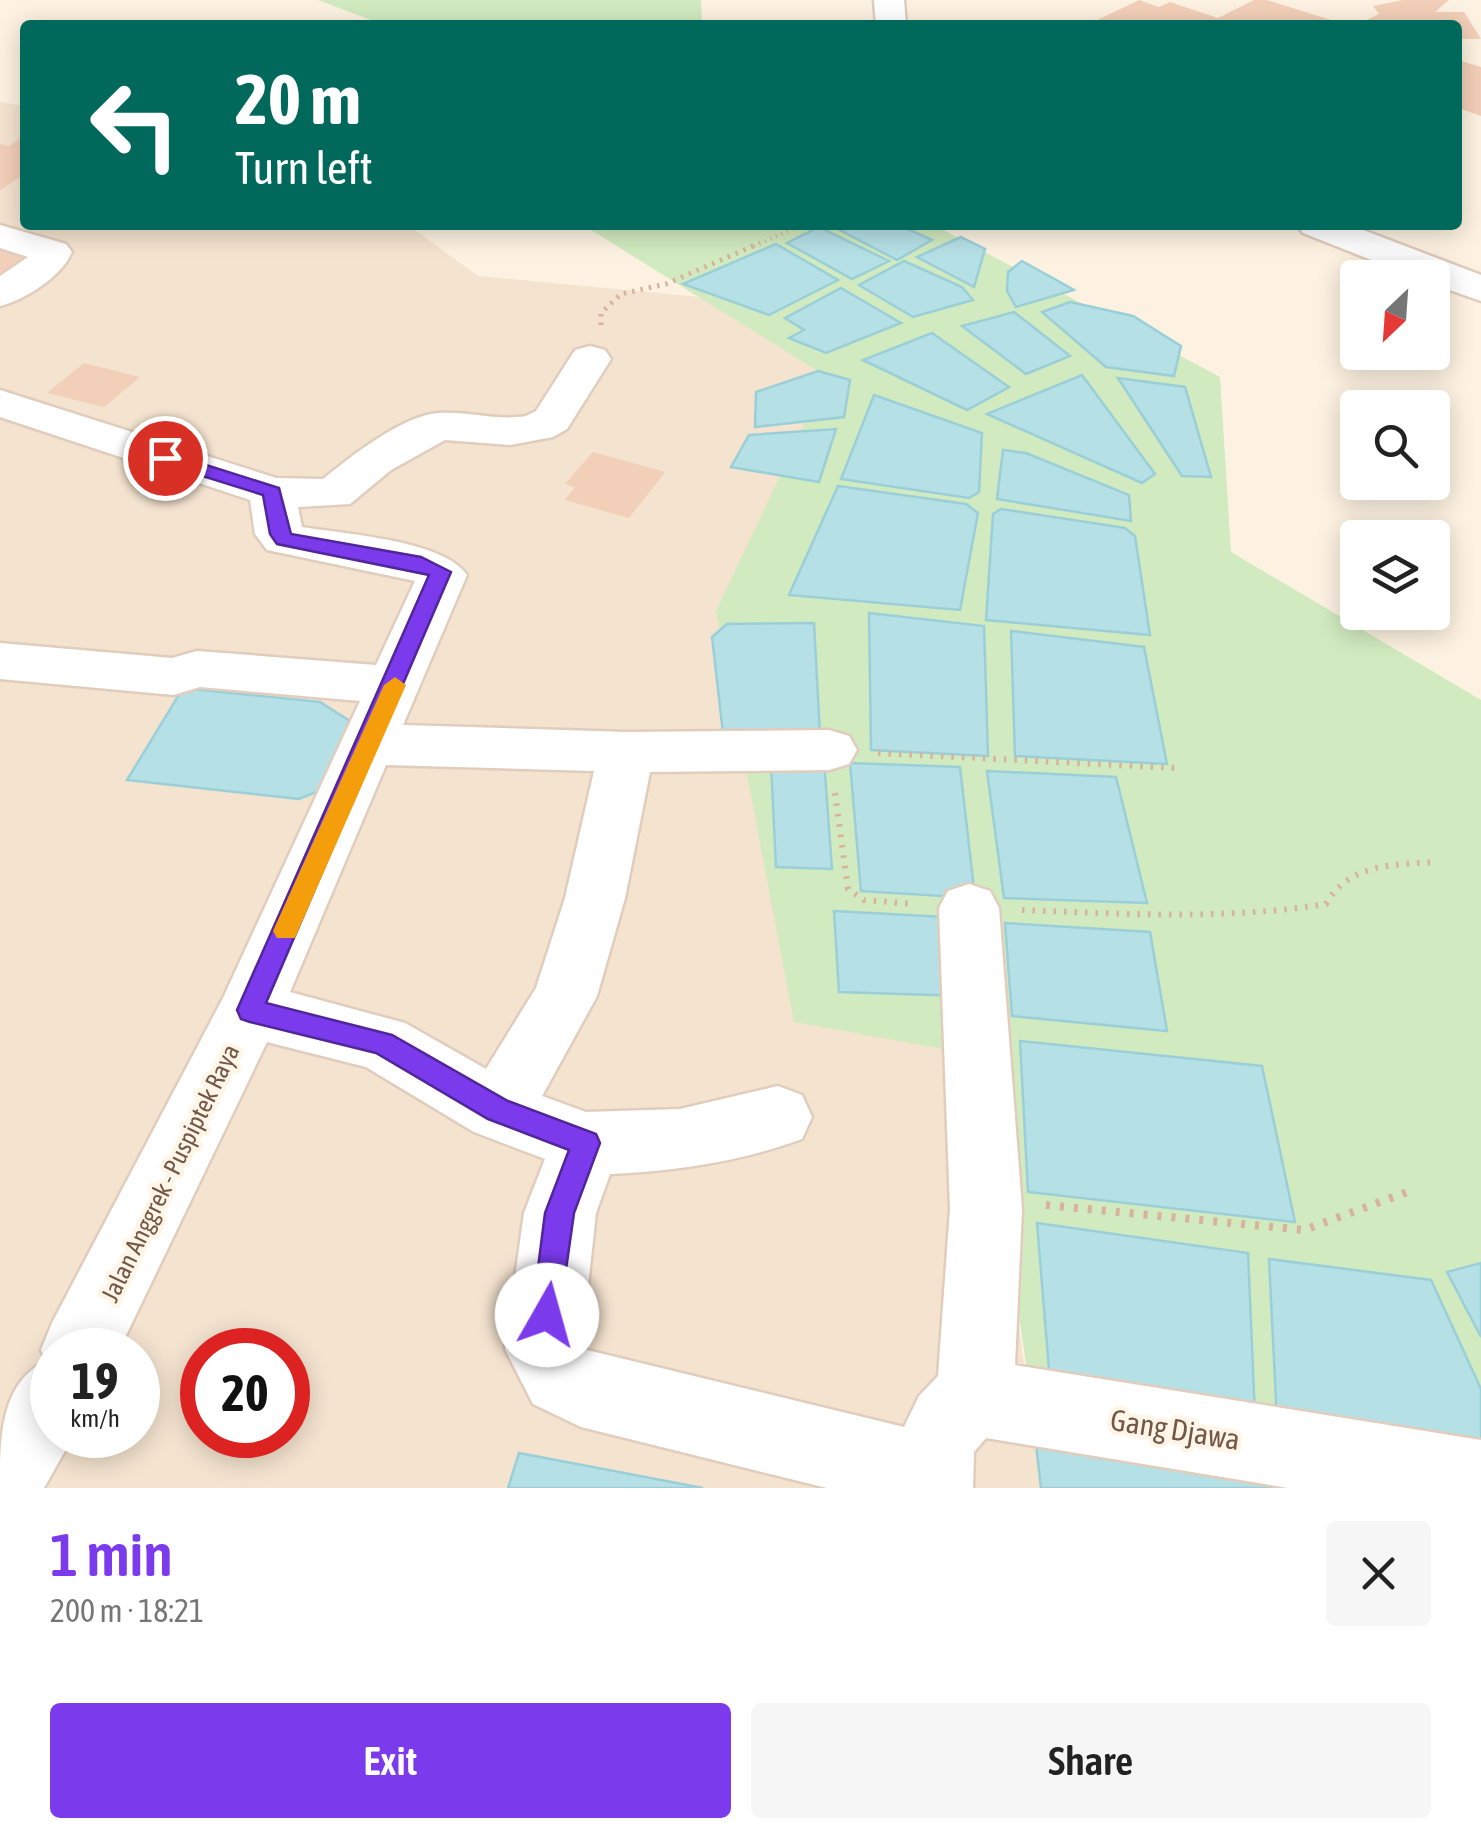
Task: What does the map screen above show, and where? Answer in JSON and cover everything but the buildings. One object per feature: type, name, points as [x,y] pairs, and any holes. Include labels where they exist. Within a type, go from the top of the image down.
[{"type":"street","points":[[1329,230],[1481,289]]},
{"type":"street","points":[[0,236],[54,252],[0,294]]},
{"type":"street","points":[[0,403],[272,492],[334,494],[375,460],[438,426],[510,432],[537,428],[552,420],[590,359]]},
{"type":"street","name":"Jalan Anggrek - Puspiptek Raya","points":[[90,1328],[250,1010],[395,685],[441,572],[421,564],[284,539],[272,492]]},
{"type":"street","points":[[0,661],[174,676],[197,670],[395,685]]},
{"type":"street","points":[[369,744],[626,752],[830,750]]},
{"type":"street","points":[[498,1110],[565,996],[595,898],[626,752]]},
{"type":"street","points":[[586,1143],[560,1213],[543,1349],[560,1377],[582,1388],[932,1481],[940,1432],[952,1412],[976,1396],[986,1209],[970,908]]},
{"type":"street","points":[[250,1010],[382,1043],[498,1110],[586,1143],[680,1140],[778,1116]]},
{"type":"street","name":"Gang Djawa","points":[[976,1396],[1481,1480]]},
{"type":"street","points":[[0,1488],[30,1436]]},
{"type":"path","points":[[590,359],[602,332],[601,313],[621,294],[666,284],[790,230]]},
{"type":"path","points":[[1176,768],[830,750],[848,889],[864,900],[970,908],[1156,915],[1286,912],[1326,904],[1334,884],[1358,870],[1435,862]]},
{"type":"path","points":[[986,1209],[1022,1202],[1304,1230],[1410,1190]]},
{"type":"shaded area","points":[[0,102],[20,105],[20,230],[415,230],[478,276],[699,297],[827,377],[982,1055],[1041,1488],[0,1488]]},
{"type":"green space","points":[[318,0],[701,0],[702,20],[371,20]]},
{"type":"green space","points":[[591,230],[943,230],[1220,377],[1231,552],[1340,617],[1340,630],[1363,630],[1481,700],[1481,1472],[1030,1392],[982,1056],[794,1022],[716,611],[827,377]]},
{"type":"water","points":[[813,230],[825,230],[889,261],[852,279],[787,243]]},
{"type":"water","points":[[840,230],[910,230],[932,240],[897,260]]},
{"type":"water","points":[[961,237],[985,249],[974,287],[917,257]]},
{"type":"water","points":[[776,244],[838,280],[769,315],[683,284]]},
{"type":"water","points":[[904,261],[962,287],[973,300],[913,317],[859,285]]},
{"type":"water","points":[[1022,261],[1074,290],[1016,307],[1007,291],[1008,272]]},
{"type":"water","points":[[841,288],[901,323],[826,353],[789,338],[804,330],[785,318]]},
{"type":"water","points":[[1070,302],[1133,316],[1181,346],[1174,376],[1106,367],[1042,312]]},
{"type":"water","points":[[1014,312],[1070,356],[1026,374],[962,326]]},
{"type":"water","points":[[932,333],[1009,387],[967,410],[863,360]]},
{"type":"water","points":[[818,371],[850,380],[844,417],[755,427],[756,392]]},
{"type":"water","points":[[1082,375],[1155,474],[1142,483],[987,414]]},
{"type":"water","points":[[1118,378],[1185,387],[1211,477],[1182,476]]},
{"type":"water","points":[[874,395],[982,433],[979,492],[969,498],[841,479]]},
{"type":"water","points":[[836,429],[819,482],[731,467],[749,435]]},
{"type":"water","points":[[1003,450],[1026,453],[1129,495],[1131,521],[997,499]]},
{"type":"water","points":[[838,486],[966,504],[978,513],[960,610],[789,595]]},
{"type":"water","points":[[1001,509],[1125,528],[1135,536],[1150,635],[986,620],[993,514]]},
{"type":"water","points":[[869,613],[984,626],[988,756],[871,750]]},
{"type":"water","points":[[814,623],[820,735],[723,733],[712,637],[727,624]]},
{"type":"water","points":[[1011,631],[1144,647],[1167,764],[1015,756]]},
{"type":"water","points":[[183,688],[320,702],[353,723],[324,789],[299,799],[127,780]]},
{"type":"water","points":[[824,760],[832,869],[776,867],[771,763]]},
{"type":"water","points":[[850,763],[960,767],[975,898],[861,891]]},
{"type":"water","points":[[987,771],[1116,777],[1147,903],[1004,898]]},
{"type":"water","points":[[834,911],[962,918],[962,996],[839,992]]},
{"type":"water","points":[[1005,923],[1150,932],[1167,1031],[1012,1016]]},
{"type":"water","points":[[1020,1041],[1262,1066],[1295,1222],[1028,1192]]},
{"type":"water","points":[[1037,1223],[1248,1253],[1255,1416],[1050,1382]]},
{"type":"water","points":[[1269,1259],[1431,1280],[1481,1389],[1481,1454],[1277,1421]]},
{"type":"water","points":[[1481,1263],[1481,1337],[1447,1272]]},
{"type":"water","points":[[1030,1392],[1481,1488],[1041,1488]]},
{"type":"water","points":[[519,1453],[703,1488],[508,1488]]},
{"type":"slow traffic","points":[[286,931],[395,685]]},
{"type":"route","points":[[165,458],[272,492],[284,539],[421,564],[441,572],[441,580],[250,1010],[382,1043],[498,1110],[586,1143],[560,1213],[547,1315]]}]
